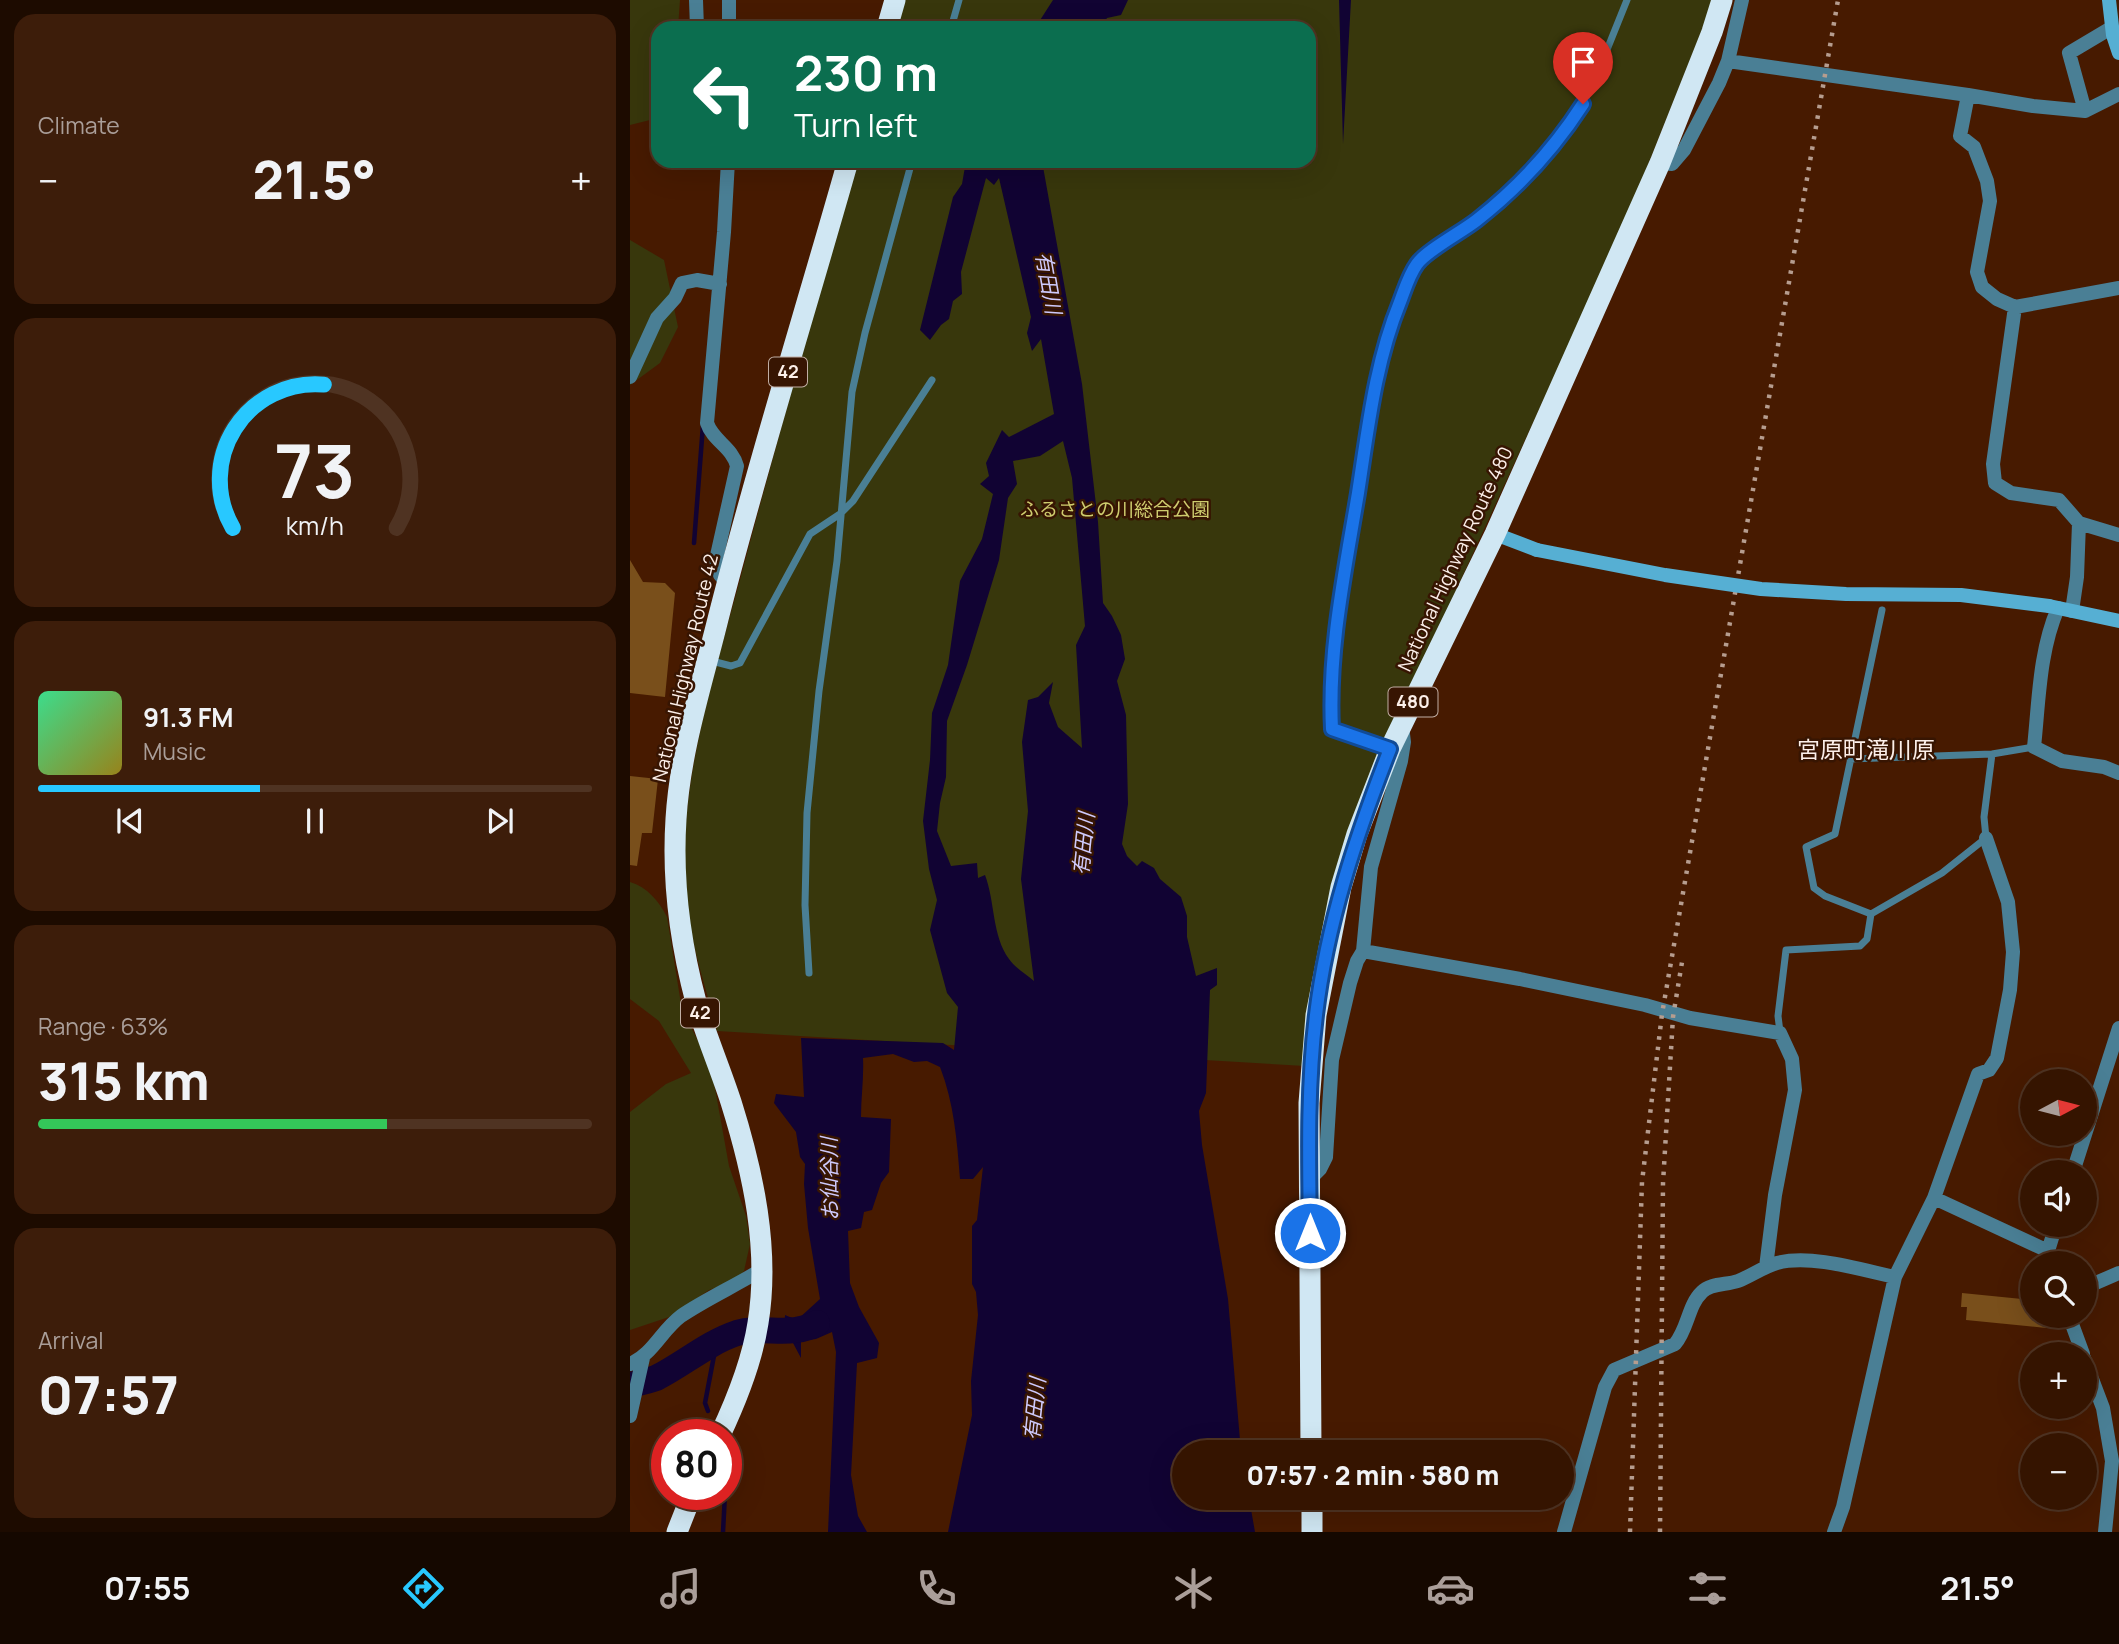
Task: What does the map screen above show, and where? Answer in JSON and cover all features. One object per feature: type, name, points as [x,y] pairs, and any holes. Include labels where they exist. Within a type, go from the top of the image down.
[{"type":"highway","points":[[889,21],[895,0]]},
{"type":"highway","name":"National Highway Route 480","points":[[1311,1440],[1309,1103],[1316,1015],[1341,887],[1357,834],[1390,749],[1495,534],[1660,163],[1722,0]]},
{"type":"highway","name":"National Highway Route 42","points":[[727,1419],[740,1390],[758,1322],[761,1270],[759,1228],[747,1157],[731,1101],[696,1002],[683,944],[675,888],[677,798],[689,737],[727,583],[846,168]]},
{"type":"highway","points":[[677,1532],[686,1510]]},
{"type":"highway","points":[[1312,1510],[1312,1532]]},
{"type":"street","points":[[696,0],[697,21]]},
{"type":"street","points":[[729,0],[729,21]]},
{"type":"street","points":[[1660,163],[1672,164],[1684,150],[1719,83],[1728,61],[1742,0]]},
{"type":"street","points":[[2109,0],[2111,27],[2119,53]]},
{"type":"street","points":[[2085,111],[2069,53],[2111,27]]},
{"type":"street","points":[[1728,61],[1968,95],[2033,107],[2085,111],[2119,94]]},
{"type":"street","points":[[1968,95],[1960,136],[1974,147],[1987,181],[1990,201],[1977,272],[1982,287],[1997,299],[2015,307],[2119,288]]},
{"type":"street","points":[[727,583],[720,575],[716,560],[737,466],[731,451],[714,436],[707,424],[728,168]]},
{"type":"street","points":[[630,377],[657,318],[675,298],[682,283],[697,280],[720,284]]},
{"type":"street","points":[[2015,307],[1993,464],[1995,483],[2011,493],[2059,500],[2078,523],[2119,534]]},
{"type":"street","points":[[2078,523],[2077,577],[2048,633],[2034,747],[2062,761],[2104,767],[2119,773]]},
{"type":"street","points":[[1495,534],[1537,550],[1665,575],[1761,589],[1811,593],[1961,595],[2060,609],[2119,621]]},
{"type":"street","points":[[1310,1179],[1320,1169],[1326,1157],[1332,1060],[1350,983],[1363,951],[1371,867],[1404,751],[1402,723]]},
{"type":"street","points":[[1834,1532],[1843,1507],[1895,1277],[1934,1198],[1978,1074],[1989,1069],[1997,1058],[2010,990],[2013,953],[2008,902],[1986,838]]},
{"type":"street","points":[[1363,951],[1645,1005],[1690,1018],[1780,1033],[1792,1059],[1795,1090],[1775,1195],[1766,1267]]},
{"type":"street","points":[[2077,1160],[2119,1028]]},
{"type":"street","points":[[1934,1198],[2036,1251]]},
{"type":"street","points":[[1564,1532],[1605,1387],[1614,1370],[1675,1345],[1682,1336],[1695,1301],[1705,1288],[1737,1281],[1780,1262],[1819,1262],[1895,1277]]},
{"type":"street","points":[[630,1416],[637,1361],[667,1328],[681,1317],[761,1270]]},
{"type":"street","points":[[2097,1282],[2119,1273]]},
{"type":"street","points":[[2097,1392],[2103,1408],[2112,1461],[2105,1532]]},
{"type":"lane","points":[[953,21],[959,0]]},
{"type":"lane","points":[[1390,749],[1332,729],[1331,707],[1335,639],[1383,345],[1410,276],[1421,260],[1510,192],[1541,162],[1568,128],[1604,61],[1627,0]]},
{"type":"lane","points":[[809,973],[805,905],[807,813],[818,691],[837,561],[855,374],[910,168]]},
{"type":"lane","points":[[708,660],[731,666],[740,663],[810,534],[840,514],[866,485],[932,380]]},
{"type":"lane","points":[[1871,914],[1825,896],[1814,888],[1805,847],[1835,834],[1882,610]]},
{"type":"lane","points":[[1850,759],[1992,754],[2034,747]]},
{"type":"lane","points":[[1871,914],[1942,873],[1986,838],[1984,817],[1992,754]]},
{"type":"lane","points":[[1780,1033],[1778,1016],[1786,950],[1860,946],[1867,939],[1871,914]]},
{"type":"green space","points":[[630,0],[680,0],[678,21],[651,21],[651,120],[630,125]]},
{"type":"green space","name":"ふるさとの川総合公園","points":[[903,0],[1714,0],[1625,222],[1391,732],[1305,1066],[717,1031],[696,952],[685,891],[685,834],[694,760],[720,651],[854,168],[1316,168],[1316,21],[897,21]]},
{"type":"green space","points":[[630,240],[664,260],[678,327],[660,363],[630,385]]},
{"type":"green space","points":[[630,882],[652,895],[667,917],[682,1010],[711,1066],[729,1166],[746,1216],[750,1244],[744,1271],[735,1281],[709,1290],[669,1317],[630,1330],[630,1112],[666,1084],[691,1073],[659,1021],[630,999]]},
{"type":"water","points":[[1053,0],[1128,0],[1121,15],[1107,18],[1105,21],[1040,21]]},
{"type":"water","points":[[1339,0],[1351,0],[1343,144]]},
{"type":"water","name":"有田川","points":[[965,168],[1043,168],[1082,384],[1098,522],[1103,603],[1121,635],[1125,659],[1117,681],[1126,715],[1128,804],[1122,844],[1127,856],[1137,866],[1142,861],[1154,868],[1160,879],[1181,897],[1187,916],[1187,937],[1196,976],[1217,968],[1217,985],[1210,990],[1206,1093],[1199,1111],[1202,1145],[1228,1299],[1240,1440],[1172,1440],[1172,1510],[1251,1510],[1255,1532],[948,1532],[972,1415],[971,1381],[978,1315],[976,1292],[972,1284],[972,1226],[977,1220],[983,1167],[973,1179],[960,1179],[952,1108],[940,1067],[927,1061],[914,1062],[893,1054],[863,1058],[861,1117],[891,1119],[889,1172],[881,1183],[872,1210],[864,1212],[861,1228],[848,1231],[850,1283],[859,1307],[879,1343],[877,1358],[857,1363],[851,1475],[858,1516],[867,1532],[828,1532],[836,1352],[832,1332],[816,1339],[801,1341],[801,1358],[793,1343],[784,1342],[785,1315],[797,1320],[820,1299],[808,1228],[805,1164],[800,1157],[796,1132],[774,1103],[776,1094],[804,1097],[801,1038],[943,1043],[954,1050],[958,1007],[947,993],[930,930],[937,900],[929,869],[923,821],[932,713],[948,665],[960,581],[982,539],[993,494],[980,484],[989,476],[986,463],[1002,430],[1009,437],[1054,414],[1041,339],[1032,351],[1027,333],[1031,317],[999,178],[994,185],[986,178],[961,272],[962,294],[953,301],[949,319],[930,340],[920,330],[953,197],[962,184]],"holes":[[[1063,441],[1072,478],[1085,626],[1076,645],[1082,748],[1058,727],[1049,703],[1053,682],[1038,697],[1028,700],[1022,742],[1028,811],[1021,879],[1034,981],[1014,965],[1003,950],[985,875],[978,878],[977,863],[951,866],[937,831],[946,777],[947,721],[999,560],[1008,498],[1017,484],[1013,461],[1040,456]]]},
{"type":"building","points":[[630,560],[643,582],[665,583],[675,593],[665,697],[630,693]]},
{"type":"building","points":[[630,776],[658,779],[652,833],[642,833],[637,866],[630,865]]},
{"type":"building","points":[[1962,1293],[2020,1299],[2020,1325],[1966,1320],[1967,1307],[1961,1307]]},
{"type":"waterway","points":[[694,543],[703,425]]},
{"type":"waterway","name":"お仙谷川","points":[[630,1385],[656,1378],[716,1342],[737,1333],[798,1330],[817,1323]]},
{"type":"waterway","points":[[708,1411],[705,1403],[717,1340]]},
{"type":"waterway","points":[[723,1532],[724,1510]]},
{"type":"railway","points":[[1630,1532],[1642,1182],[1662,1014],[1838,0]]},
{"type":"railway","points":[[1660,1532],[1663,1183],[1673,1017],[1683,956]]},
{"type":"district","name":"宮原町滝川原","points":[[1866,750]]},
{"type":"route","points":[[1310,1233],[1309,1103],[1322,977],[1341,887],[1357,834],[1390,749],[1332,729],[1331,707],[1335,639],[1383,345],[1417,264],[1481,217],[1527,177],[1556,145],[1583,104]]}]
